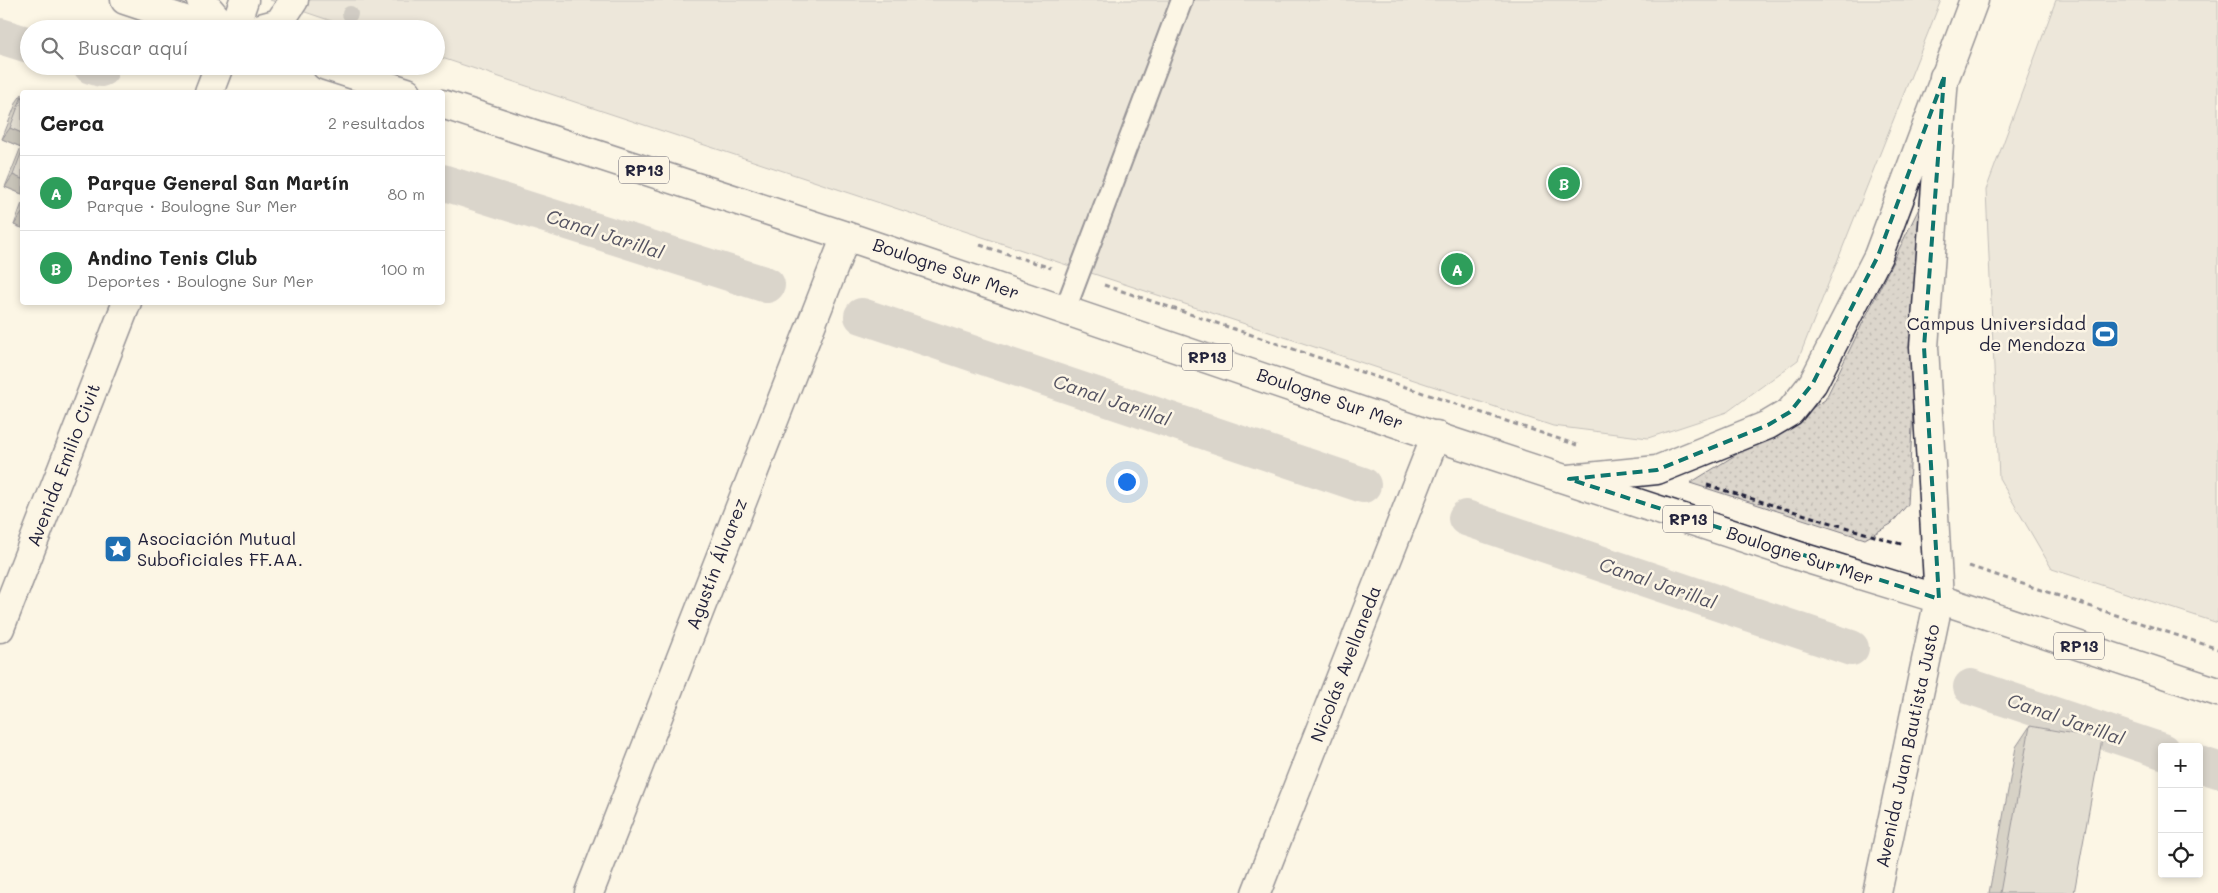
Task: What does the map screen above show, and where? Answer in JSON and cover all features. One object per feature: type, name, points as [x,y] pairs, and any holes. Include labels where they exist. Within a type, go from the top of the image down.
[{"type":"main road","points":[[125,0],[185,20]]},
{"type":"main road","points":[[201,0],[218,20]]},
{"type":"main road","points":[[237,20],[244,0]]},
{"type":"main road","points":[[281,20],[294,0]]},
{"type":"main road","points":[[1569,479],[1657,470],[1768,425],[1790,412],[1813,383],[1878,256],[1974,0]]},
{"type":"main road","points":[[210,90],[216,75]]},
{"type":"main road","points":[[354,75],[401,90]]},
{"type":"main road","name":"Avenida Juan Bautista Justo","points":[[1877,893],[1939,600],[1924,347],[1944,77]]},
{"type":"main road","name":"Boulogne Sur Mer","points":[[445,105],[846,236],[1808,560],[1939,600],[2218,692]]},
{"type":"main road","name":"Agustín Álvarez","points":[[588,893],[846,236]]},
{"type":"main road","name":"Avenida Emilio Civit","points":[[0,628],[127,305]]},
{"type":"main road","name":"Nicolás Avellaneda","points":[[1256,893],[1436,435]]},
{"type":"lane","points":[[1065,310],[1182,0]]},
{"type":"path","points":[[974,243],[1078,276],[1586,448]]},
{"type":"path","points":[[1704,484],[1936,555],[2218,649]]},
{"type":"highlighted area","points":[[1944,77],[1924,347],[1939,599],[1569,479],[1657,470],[1768,425],[1790,412],[1813,383],[1878,256]]},
{"type":"shaded area","points":[[270,0],[1941,0],[1798,360],[1727,412],[1648,438],[1553,426],[445,59],[445,20],[329,20]]},
{"type":"shaded area","name":"Campus Universidad de Mendoza","points":[[2056,0],[2218,0],[2218,623],[2052,569],[1999,478],[1986,190]]},
{"type":"shaded area","points":[[1924,198],[1908,504],[1891,524],[1865,539],[1690,483],[1825,400]]},
{"type":"building","points":[[20,101],[20,132],[10,128]]},
{"type":"building","points":[[20,156],[20,178],[13,175]]},
{"type":"building","points":[[2030,726],[2102,739],[2074,893],[2000,893]]},
{"type":"waterway","name":"Canal Jarillal","points":[[0,36],[20,42]]},
{"type":"waterway","name":"Canal Jarillal","points":[[445,183],[767,285]]},
{"type":"waterway","name":"Canal Jarillal","points":[[862,316],[1363,485]]},
{"type":"waterway","name":"Canal Jarillal","points":[[1466,518],[1851,648]]},
{"type":"waterway","name":"Canal Jarillal","points":[[1971,687],[2158,750]]},
{"type":"waterway","name":"Canal Jarillal","points":[[2203,765],[2218,770]]},
{"type":"place","name":"Andino Tenis Club","points":[[1564,183]]},
{"type":"place","name":"Parque General San Martín","points":[[1457,269]]},
{"type":"place","name":"Campus Universidad de Mendoza","points":[[2105,334]]},
{"type":"place","name":"Asociación Mutual Suboficiales FF.AA.","points":[[118,549]]}]
